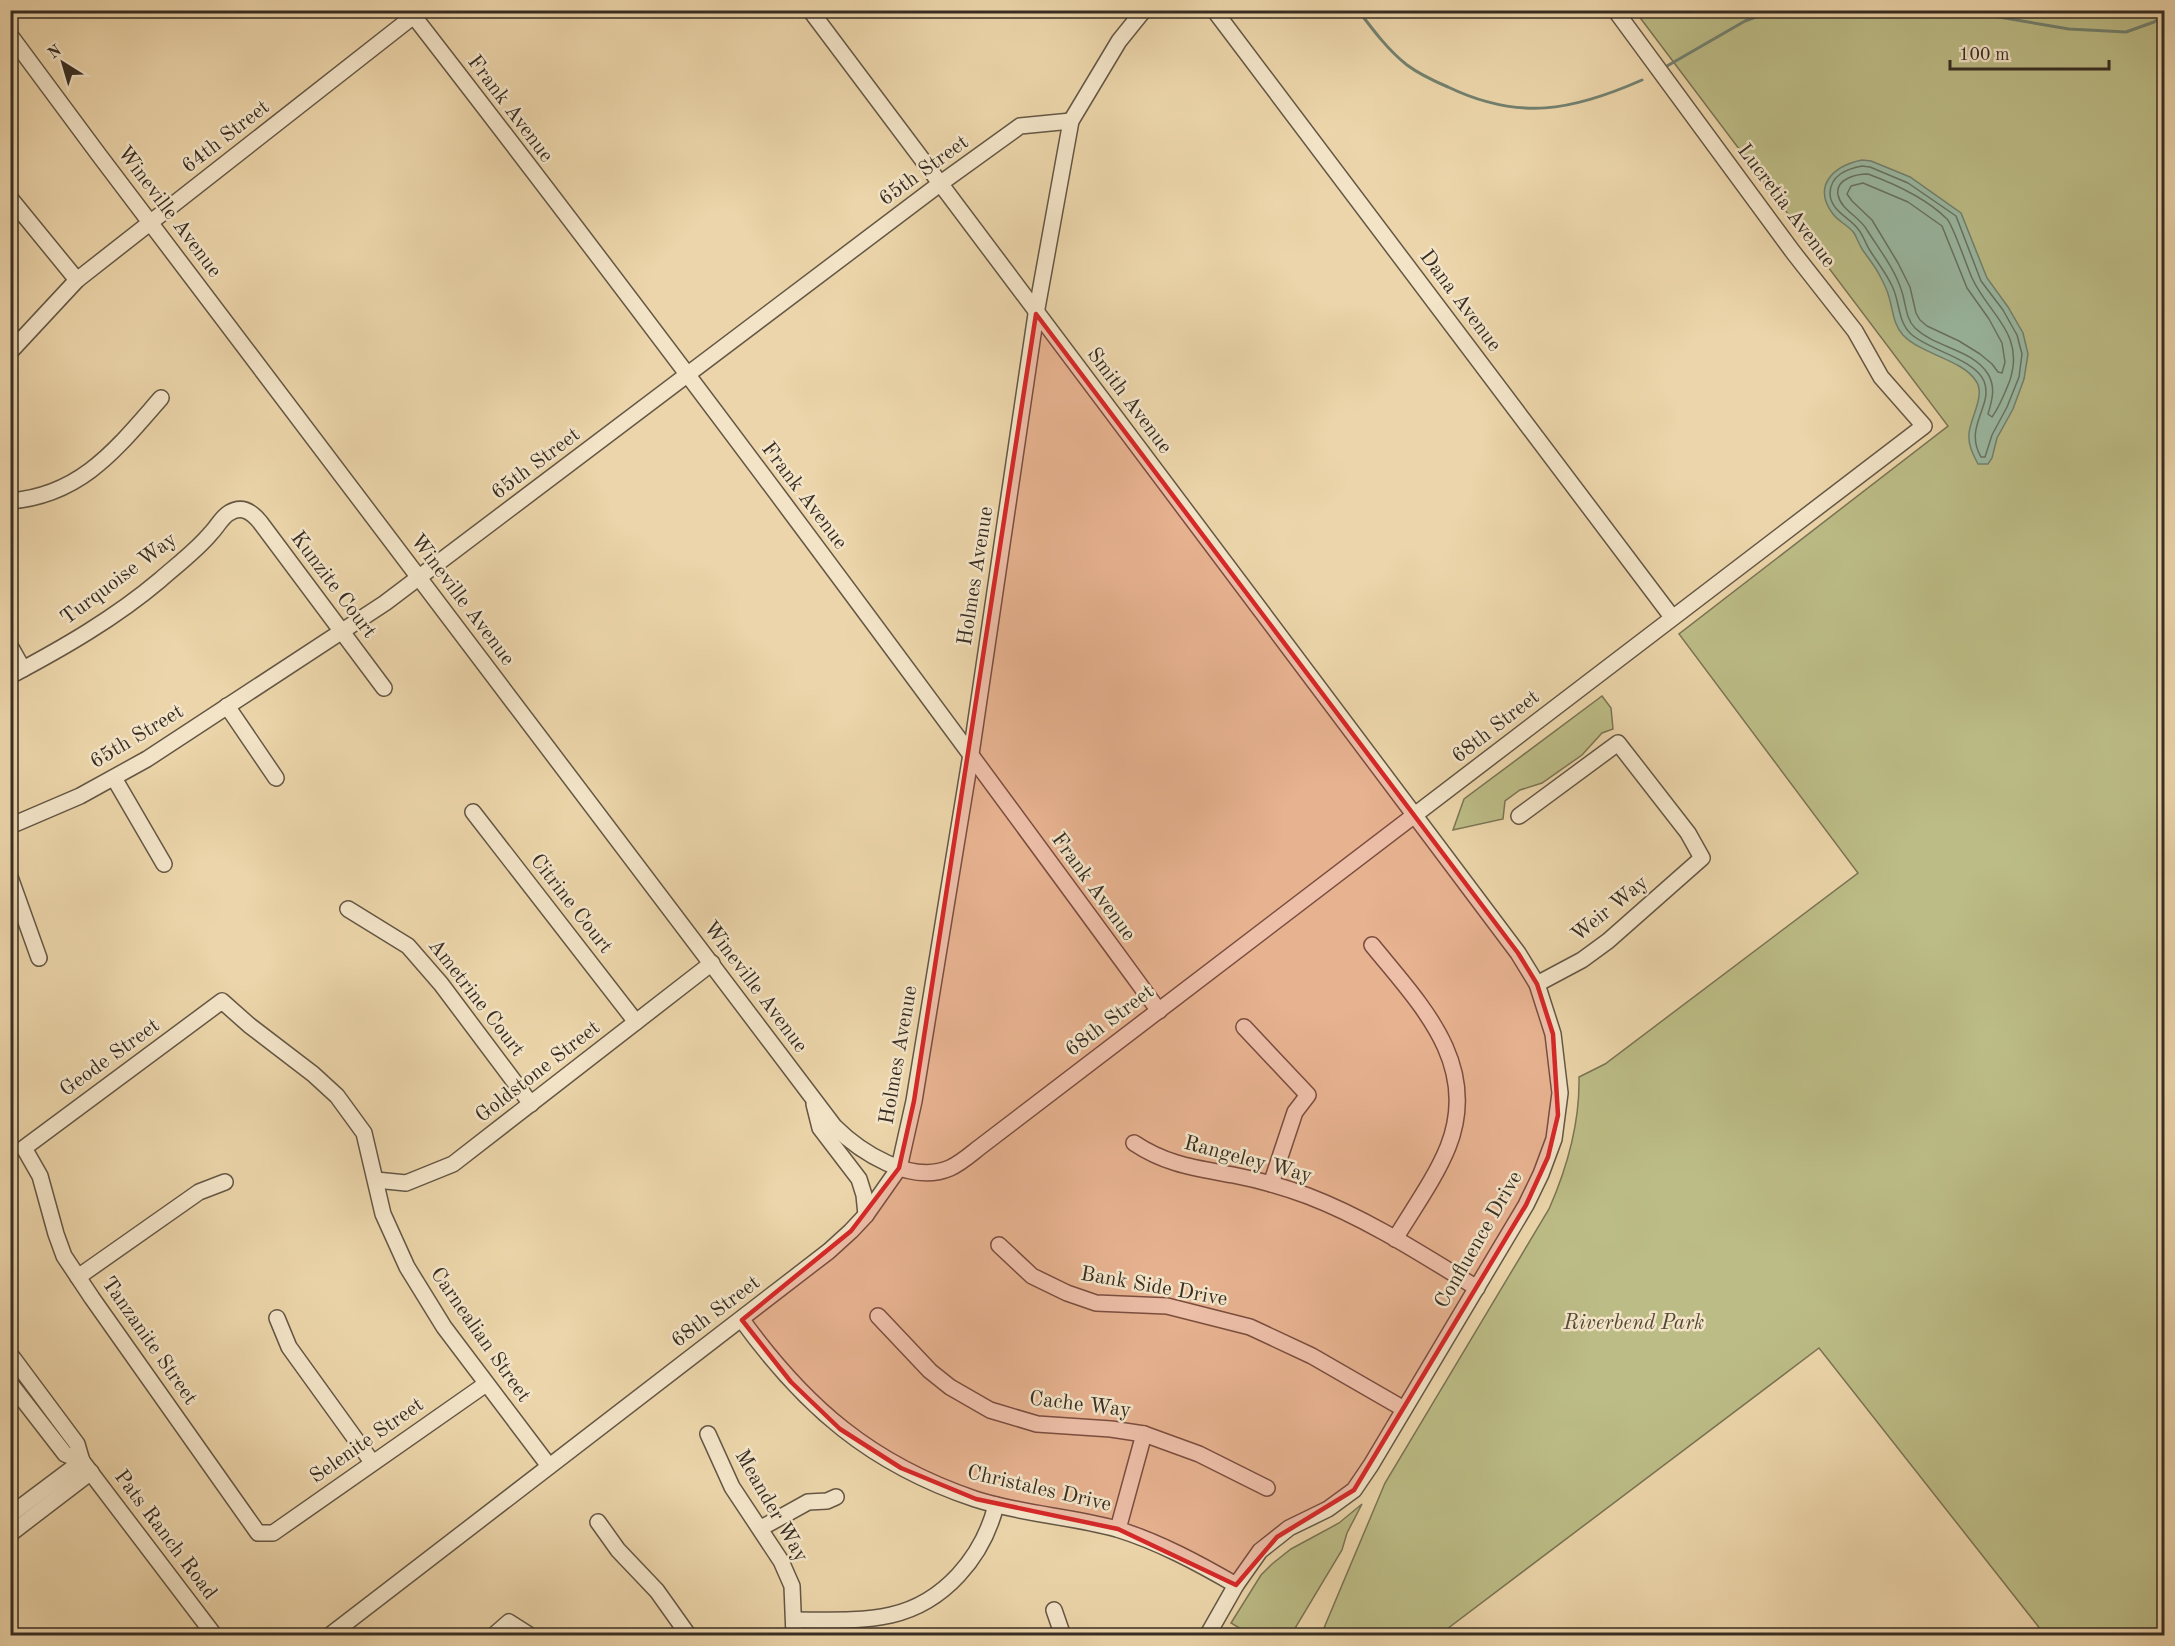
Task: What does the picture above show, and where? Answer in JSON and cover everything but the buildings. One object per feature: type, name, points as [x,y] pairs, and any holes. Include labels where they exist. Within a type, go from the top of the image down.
[{"type":"street","name":"Smith Avenue","points":[[810,10],[1415,816]]},
{"type":"street","name":"Holmes Avenue","points":[[899,1168],[914,1101],[971,754],[1036,314],[1071,120],[1119,41],[1144,10]]},
{"type":"street","name":"Dana Avenue","points":[[1214,10],[1672,617]]},
{"type":"street","name":"Lucretia Avenue","points":[[1615,10],[1793,252],[1855,331],[1881,377],[1924,426]]},
{"type":"street","name":"64th Street","points":[[10,352],[77,280],[414,12]]},
{"type":"street","name":"Frank Avenue","points":[[414,12],[971,754],[1159,1011]]},
{"type":"street","name":"Wineville Avenue","points":[[10,35],[419,579],[712,963],[813,1100],[851,1143],[864,1152],[899,1168]]},
{"type":"street","name":"65th Street","points":[[10,826],[33,818],[147,759],[419,579],[941,183],[1020,126],[1071,120]]},
{"type":"street","points":[[10,198],[77,280]]},
{"type":"street","points":[[10,501],[59,490],[95,469],[112,454],[161,398]]},
{"type":"street","name":"68th Street","points":[[329,1635],[829,1251],[866,1215],[899,1168],[934,1172],[949,1169],[960,1162],[1924,426]]},
{"type":"street","name":"Turquoise Way","points":[[17,673],[62,649],[110,618],[159,581],[210,534],[228,514],[236,510],[246,510]]},
{"type":"street","name":"Kunzite Court","points":[[246,510],[254,514],[384,688]]},
{"type":"street","points":[[10,646],[17,673]]},
{"type":"street","points":[[227,706],[276,778]]},
{"type":"street","name":"Weir Way","points":[[1519,816],[1618,743],[1688,833],[1702,858],[1608,941],[1582,960],[1537,984]]},
{"type":"street","points":[[114,778],[164,864]]},
{"type":"street","name":"Citrine Court","points":[[473,812],[636,1022]]},
{"type":"street","name":"Confluence Drive","points":[[1207,1635],[1236,1585],[1260,1551],[1289,1528],[1328,1509],[1354,1490],[1477,1288],[1537,1184],[1554,1138],[1560,1093],[1559,1072],[1553,1034],[1537,984],[1518,952],[1415,816]]},
{"type":"street","points":[[10,877],[39,958]]},
{"type":"street","name":"Ametrine Court","points":[[348,909],[408,946],[441,984],[531,1104]]},
{"type":"street","points":[[1372,945],[1435,1024],[1447,1052],[1458,1107],[1448,1147],[1395,1239]]},
{"type":"street","name":"Goldstone Street","points":[[376,1180],[406,1184],[453,1164],[712,963]]},
{"type":"street","name":"Geode Street","points":[[24,1148],[222,1001]]},
{"type":"street","name":"Carnealian Street","points":[[222,1001],[337,1096],[364,1133],[383,1214],[407,1267],[444,1328],[549,1466]]},
{"type":"street","points":[[1244,1027],[1308,1095],[1295,1112],[1271,1184]]},
{"type":"street","points":[[813,1100],[820,1128],[859,1179],[864,1195],[866,1215]]},
{"type":"street","name":"Rangeley Way","points":[[1134,1143],[1174,1164],[1271,1184],[1308,1196],[1395,1239],[1477,1288]]},
{"type":"street","name":"Tanzanite Street","points":[[24,1148],[40,1176],[64,1256],[258,1533],[273,1533]]},
{"type":"street","points":[[78,1277],[199,1191],[225,1182]]},
{"type":"street","name":"Bank Side Drive","points":[[999,1245],[1032,1276],[1067,1293],[1096,1303],[1167,1306],[1250,1327],[1312,1356],[1404,1409]]},
{"type":"street","name":"Cache Way","points":[[878,1316],[930,1371],[950,1388],[990,1410],[1037,1424],[1111,1429],[1144,1434],[1199,1454],[1267,1488]]},
{"type":"street","points":[[277,1317],[289,1347],[372,1462]]},
{"type":"street","name":"Christales Drive","points":[[741,1320],[791,1382],[840,1428],[901,1468],[936,1485],[996,1505],[1118,1529],[1156,1544],[1236,1585]]},
{"type":"street","name":"Pats Ranch Road","points":[[10,1354],[77,1444],[86,1466],[215,1635]]},
{"type":"street","name":"Pats Ranch Road","points":[[10,1383],[65,1454],[86,1466]]},
{"type":"street","name":"Selenite Street","points":[[273,1533],[486,1384]]},
{"type":"street","name":"Meander Way","points":[[708,1434],[732,1487],[781,1561],[792,1586],[794,1628]]},
{"type":"street","points":[[1118,1529],[1144,1434]]},
{"type":"street","points":[[10,1515],[86,1466]]},
{"type":"street","points":[[11,1533],[86,1466]]},
{"type":"street","points":[[761,1528],[808,1502],[827,1501],[836,1497]]},
{"type":"street","points":[[794,1628],[878,1618],[908,1610],[940,1592],[959,1575],[975,1554],[987,1533],[996,1505]]},
{"type":"street","points":[[598,1522],[618,1550],[657,1592],[689,1635]]},
{"type":"street","points":[[1054,1610],[1063,1635]]},
{"type":"street","points":[[493,1635],[509,1622],[531,1635]]},
{"type":"highlighted area","points":[[1036,314],[1518,953],[1537,984],[1553,1034],[1558,1115],[1548,1157],[1526,1205],[1354,1490],[1277,1537],[1236,1585],[1118,1529],[976,1499],[901,1468],[840,1429],[791,1382],[742,1320],[851,1231],[899,1168],[914,1101]]},
{"type":"green space","name":"Riverbend Park","points":[[1635,11],[2164,11],[2164,1630],[2153,1635],[2045,1635],[1819,1348],[1439,1635],[1336,1635],[1324,1628],[1385,1483],[1549,1209],[1561,1178],[1575,1128],[1579,1077],[1605,1064],[1858,873],[1679,634],[1948,426]]},
{"type":"green space","points":[[1602,696],[1611,708],[1613,729],[1602,733],[1582,755],[1542,783],[1520,790],[1505,801],[1503,819],[1453,830],[1464,799]]},
{"type":"green space","points":[[1362,1504],[1347,1533],[1342,1550],[1291,1635],[1251,1635],[1231,1623],[1261,1575],[1272,1564],[1291,1549],[1339,1523]]},
{"type":"water","points":[[1862,160],[1871,161],[1910,177],[1961,213],[1987,278],[2023,333],[2028,354],[2024,379],[2013,409],[1997,438],[1992,458],[1988,464],[1978,464],[1969,442],[1970,428],[1979,393],[1976,381],[1961,367],[1920,348],[1903,335],[1895,322],[1887,291],[1878,272],[1854,233],[1835,217],[1827,204],[1825,186],[1829,179],[1842,167]]},
{"type":"waterway","points":[[1358,10],[1387,46],[1412,68],[1448,87],[1498,105],[1522,108],[1569,105],[1616,91],[1642,80]]},
{"type":"waterway","points":[[1958,10],[2069,29],[2126,32],[2164,16]]},
{"type":"waterway","points":[[1667,66],[1745,21],[1764,14]]}]
